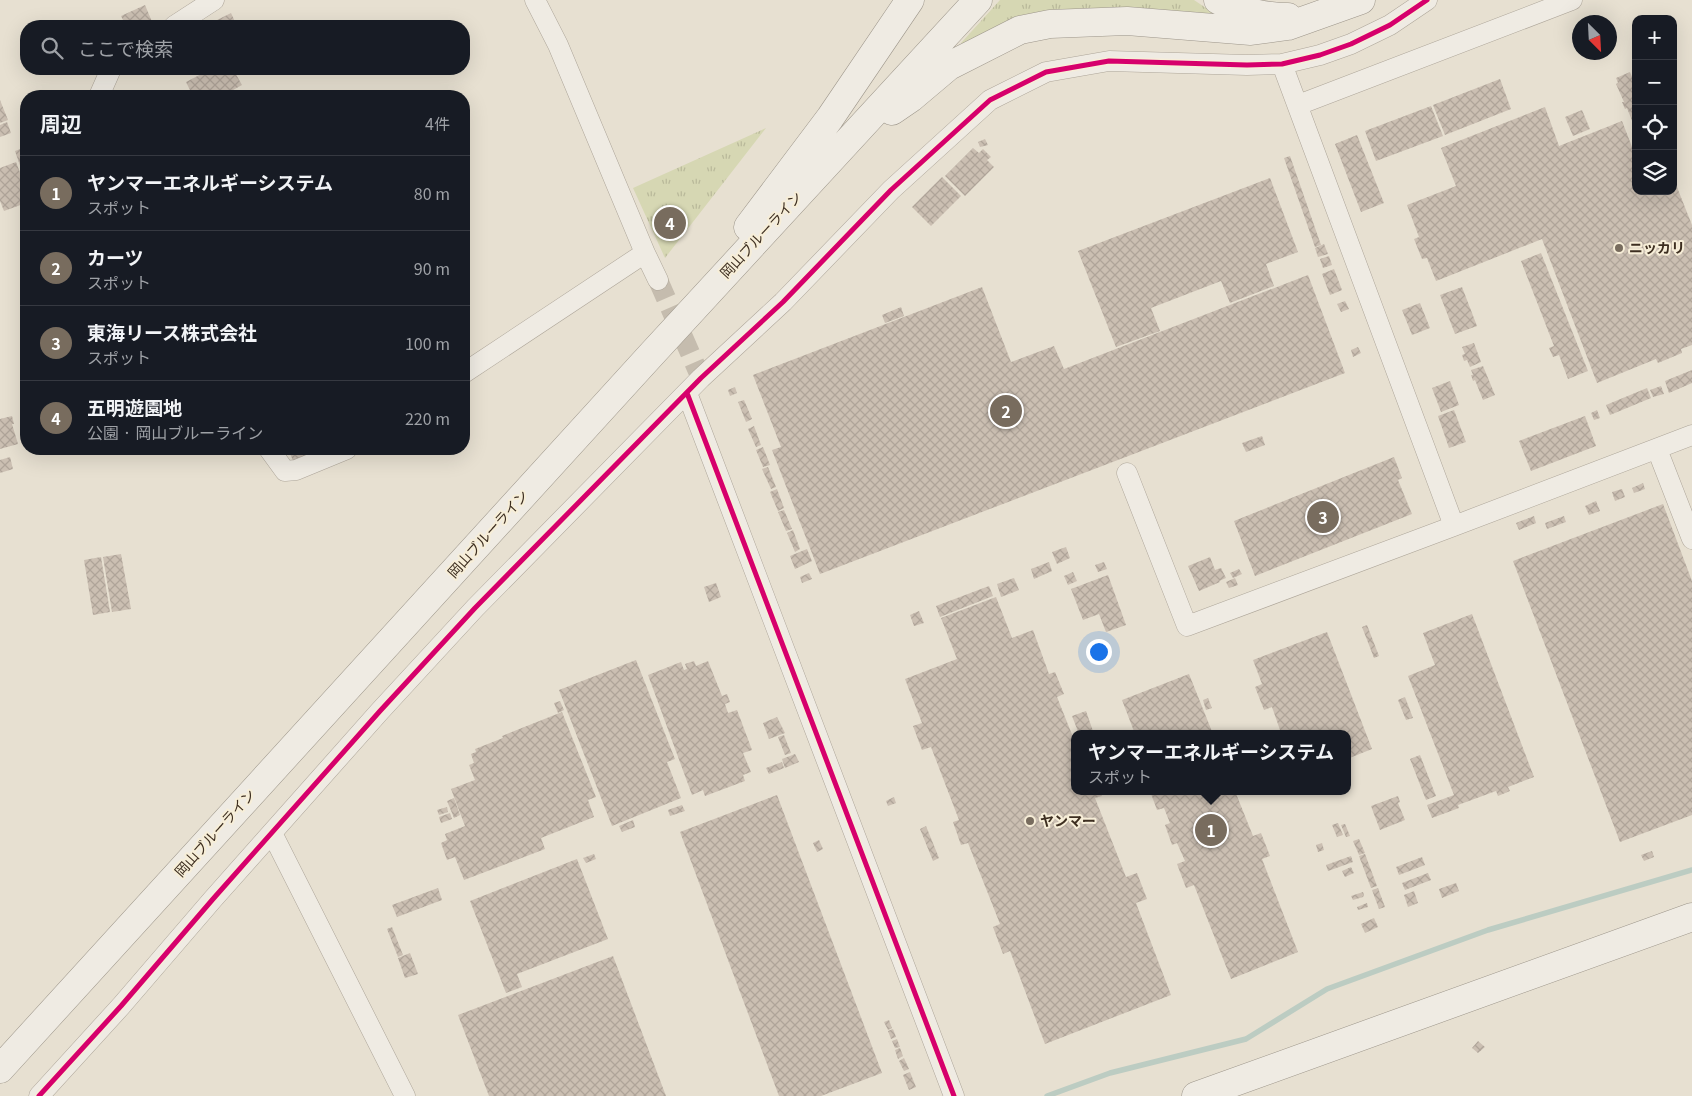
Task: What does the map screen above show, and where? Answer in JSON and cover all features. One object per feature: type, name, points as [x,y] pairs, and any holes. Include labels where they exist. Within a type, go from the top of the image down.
[{"type":"main road","points":[[650,356],[830,118],[910,0]]},
{"type":"main road","name":"岡山ブルーライン","points":[[0,1069],[650,356],[978,0]]},
{"type":"main road","points":[[1218,0],[1227,5],[1253,12],[1286,18],[1334,11]]},
{"type":"main road","points":[[851,137],[911,98],[949,66],[1020,30],[1050,24],[1128,21],[1251,31],[1288,26],[1361,0]]},
{"type":"main road","points":[[1196,1096],[1692,917]]},
{"type":"street","points":[[183,20],[214,0]]},
{"type":"street","points":[[535,0],[558,46],[658,280]]},
{"type":"street","points":[[39,1096],[475,608],[701,378],[783,302],[891,190],[990,100],[1046,72],[1109,61],[1247,65],[1282,64],[1320,55],[1351,44],[1390,25],[1427,0]]},
{"type":"street","points":[[1298,105],[1572,0]]},
{"type":"street","points":[[1282,64],[1454,526]]},
{"type":"street","points":[[102,90],[109,75]]},
{"type":"street","points":[[470,369],[645,253]]},
{"type":"street","points":[[687,393],[954,1096]]},
{"type":"street","points":[[1127,473],[1186,626],[1692,435]]},
{"type":"street","points":[[1657,449],[1692,539]]},
{"type":"street","points":[[273,455],[285,471],[296,470],[332,455]]},
{"type":"street","points":[[272,833],[405,1096]]},
{"type":"green space","points":[[1000,0],[1194,0],[1221,18],[967,47],[961,43]]},
{"type":"green space","points":[[766,128],[665,258],[633,188]]},
{"type":"building","points":[[145,5],[151,20],[123,20],[121,16]]},
{"type":"building","points":[[231,13],[234,20],[217,20]]},
{"type":"building","points":[[1630,72],[1632,77],[1632,121],[1627,108],[1625,109],[1622,102],[1624,102],[1616,84],[1618,83],[1616,78]]},
{"type":"building","points":[[199,75],[236,75],[242,85],[233,90],[190,90],[186,82]]},
{"type":"building","points":[[1500,79],[1511,109],[1445,135],[1433,105]]},
{"type":"building","points":[[0,100],[8,120],[0,123]]},
{"type":"building","points":[[1431,106],[1443,136],[1376,161],[1365,131]]},
{"type":"building","name":"ニッカリ","points":[[1545,107],[1559,146],[1622,121],[1632,147],[1632,195],[1677,195],[1677,187],[1692,225],[1692,345],[1681,349],[1682,353],[1658,363],[1656,359],[1597,383],[1542,239],[1436,281],[1427,258],[1422,259],[1414,239],[1419,237],[1407,205],[1456,186],[1441,148]]},
{"type":"building","points":[[1582,110],[1590,129],[1573,136],[1565,117]]},
{"type":"building","points":[[7,122],[11,133],[0,137],[0,125]]},
{"type":"building","points":[[1357,135],[1384,203],[1361,212],[1335,144]]},
{"type":"building","points":[[985,139],[988,145],[980,147],[978,142]]},
{"type":"building","points":[[973,148],[979,153],[983,149],[991,157],[987,160],[994,167],[965,196],[945,176]]},
{"type":"building","points":[[20,149],[20,166],[15,151]]},
{"type":"building","points":[[1290,156],[1321,245],[1315,247],[1284,158]]},
{"type":"building","points":[[16,162],[20,172],[20,205],[4,211],[0,201],[0,168]]},
{"type":"building","points":[[942,177],[961,196],[931,226],[912,207]]},
{"type":"building","points":[[1270,178],[1298,252],[1266,264],[1274,286],[1230,303],[1221,281],[1151,308],[1160,331],[1116,347],[1078,251]]},
{"type":"building","points":[[1324,244],[1328,254],[1318,257],[1315,248]]},
{"type":"building","points":[[1541,253],[1588,371],[1568,379],[1559,355],[1553,357],[1549,348],[1554,346],[1521,261]]},
{"type":"building","points":[[1329,256],[1332,265],[1323,268],[1320,259]]},
{"type":"building","points":[[1334,269],[1342,290],[1330,295],[1322,274]]},
{"type":"building","points":[[1308,275],[1345,373],[820,574],[772,450],[781,447],[753,375],[982,287],[1011,362],[1054,346],[1064,369]]},
{"type":"building","points":[[1462,287],[1477,326],[1455,334],[1440,295]]},
{"type":"building","points":[[1345,301],[1349,309],[1341,312],[1337,304]]},
{"type":"building","points":[[1420,303],[1430,328],[1412,335],[1402,310]]},
{"type":"building","points":[[901,307],[904,316],[885,323],[882,315]]},
{"type":"building","points":[[1474,343],[1481,362],[1470,367],[1467,360],[1464,361],[1462,355],[1465,354],[1462,347]]},
{"type":"building","points":[[1358,347],[1361,353],[1353,357],[1351,350]]},
{"type":"building","points":[[1483,366],[1495,395],[1483,400],[1475,380],[1473,381],[1471,370]]},
{"type":"building","points":[[1692,370],[1692,383],[1669,393],[1665,381]]},
{"type":"building","points":[[1450,381],[1459,405],[1441,412],[1432,388]]},
{"type":"building","points":[[1661,386],[1664,394],[1653,397],[1650,390]]},
{"type":"building","points":[[735,387],[737,393],[730,396],[728,390]]},
{"type":"building","points":[[1647,388],[1651,398],[1610,415],[1606,405]]},
{"type":"building","points":[[744,400],[752,419],[746,422],[738,402]]},
{"type":"building","points":[[1454,410],[1466,442],[1449,448],[1438,416]]},
{"type":"building","points":[[1597,410],[1600,418],[1594,420],[1591,413]]},
{"type":"building","points":[[12,416],[14,424],[12,424],[18,444],[0,449],[0,419]]},
{"type":"building","points":[[1585,416],[1596,446],[1531,471],[1519,441]]},
{"type":"building","points":[[754,426],[761,445],[756,447],[748,429]]},
{"type":"building","points":[[1262,436],[1265,445],[1246,452],[1242,443]]},
{"type":"building","points":[[763,447],[770,465],[763,467],[756,450]]},
{"type":"building","points":[[291,455],[310,455],[294,463]]},
{"type":"building","points":[[10,457],[13,469],[0,473],[0,460]]},
{"type":"building","points":[[1394,457],[1402,478],[1398,480],[1412,514],[1255,576],[1234,521]]},
{"type":"building","points":[[768,467],[776,487],[771,489],[762,469]]},
{"type":"building","points":[[1643,483],[1645,489],[1634,493],[1632,488]]},
{"type":"building","points":[[777,489],[784,508],[778,511],[770,492]]},
{"type":"building","points":[[1622,489],[1625,497],[1615,501],[1612,492]]},
{"type":"building","points":[[1596,501],[1600,511],[1589,515],[1585,506]]},
{"type":"building","points":[[1663,504],[1692,581],[1692,815],[1620,842],[1513,561]]},
{"type":"building","points":[[784,510],[792,529],[786,531],[778,512]]},
{"type":"building","points":[[1534,516],[1536,523],[1519,530],[1516,523]]},
{"type":"building","points":[[1564,516],[1566,522],[1547,529],[1545,523]]},
{"type":"building","points":[[793,530],[800,549],[795,552],[787,533]]},
{"type":"building","points":[[1066,547],[1070,558],[1057,564],[1052,552]]},
{"type":"building","points":[[807,549],[812,561],[795,569],[790,556]]},
{"type":"building","points":[[121,554],[131,609],[112,612],[103,557]]},
{"type":"building","points":[[101,557],[110,612],[93,615],[84,560]]},
{"type":"building","points":[[1210,557],[1215,570],[1221,568],[1226,578],[1199,591],[1188,566]]},
{"type":"building","points":[[1049,562],[1052,571],[1034,579],[1031,569]]},
{"type":"building","points":[[1104,562],[1107,569],[1098,572],[1095,565]]},
{"type":"building","points":[[1239,569],[1242,574],[1233,578],[1230,573]]},
{"type":"building","points":[[1073,572],[1077,581],[1068,585],[1064,576]]},
{"type":"building","points":[[809,573],[812,579],[802,583],[800,577]]},
{"type":"building","points":[[1108,575],[1126,625],[1106,632],[1099,614],[1083,620],[1071,589]]},
{"type":"building","points":[[1014,578],[1019,590],[1001,597],[997,584]]},
{"type":"building","points":[[1235,578],[1238,585],[1229,588],[1226,582]]},
{"type":"building","points":[[716,583],[721,597],[709,602],[704,587]]},
{"type":"building","points":[[989,586],[993,596],[940,617],[936,606]]},
{"type":"building","name":"ヤンマー","points":[[996,597],[1012,638],[1033,630],[1049,674],[1055,672],[1064,694],[1057,697],[1071,732],[1071,795],[1102,795],[1095,798],[1126,877],[1137,873],[1147,899],[1136,903],[1171,995],[1045,1044],[1010,951],[1003,954],[993,927],[1000,924],[968,843],[961,845],[953,822],[959,820],[931,747],[922,750],[913,726],[922,723],[905,679],[957,659],[941,618]]},
{"type":"building","points":[[919,611],[924,623],[914,626],[910,615]]},
{"type":"building","points":[[1472,614],[1534,777],[1508,787],[1510,791],[1498,796],[1496,791],[1458,805],[1459,808],[1432,818],[1427,805],[1454,795],[1408,676],[1435,665],[1423,633]]},
{"type":"building","points":[[1367,625],[1379,656],[1374,658],[1362,627]]},
{"type":"building","points":[[1327,632],[1372,749],[1351,757],[1351,730],[1280,730],[1272,707],[1264,710],[1255,687],[1262,684],[1253,660]]},
{"type":"building","points":[[636,660],[675,759],[667,762],[681,798],[612,826],[559,690]]},
{"type":"building","points":[[694,661],[696,666],[708,661],[722,696],[727,694],[730,702],[725,704],[728,713],[737,710],[752,750],[743,753],[751,772],[743,775],[745,781],[705,796],[703,790],[692,795],[648,675],[681,662],[684,670],[687,669],[685,664]]},
{"type":"building","points":[[1189,674],[1211,730],[1133,730],[1122,700]]},
{"type":"building","points":[[1405,697],[1413,718],[1406,720],[1398,700]]},
{"type":"building","points":[[1208,698],[1212,708],[1206,710],[1203,700]]},
{"type":"building","points":[[560,701],[564,710],[558,713],[554,703]]},
{"type":"building","points":[[1086,711],[1093,730],[1077,730],[1072,716]]},
{"type":"building","points":[[562,712],[596,797],[588,800],[594,817],[541,838],[545,849],[464,880],[455,857],[447,860],[441,843],[447,840],[445,834],[465,826],[451,789],[475,780],[469,765],[474,763],[471,754],[476,752],[475,749],[503,738],[502,736]]},
{"type":"building","points":[[777,717],[785,733],[769,739],[763,723]]},
{"type":"building","points":[[784,735],[791,753],[785,755],[778,737]]},
{"type":"building","points":[[795,754],[799,762],[785,768],[782,759]]},
{"type":"building","points":[[1420,755],[1436,796],[1426,800],[1410,759]]},
{"type":"building","points":[[782,762],[784,768],[769,774],[766,768]]},
{"type":"building","points":[[777,795],[882,1073],[821,1096],[779,1096],[680,832]]},
{"type":"building","points":[[1151,795],[1237,795],[1253,836],[1261,833],[1270,856],[1262,859],[1298,952],[1231,979],[1194,885],[1186,888],[1177,864],[1185,861],[1177,843],[1172,845],[1165,825],[1170,823],[1164,808],[1157,810]]},
{"type":"building","points":[[1398,796],[1400,802],[1398,803],[1405,820],[1380,830],[1371,806]]},
{"type":"building","points":[[894,797],[896,803],[888,806],[886,801]]},
{"type":"building","points":[[454,798],[460,815],[454,818],[447,801]]},
{"type":"building","points":[[682,805],[685,811],[670,816],[668,810]]},
{"type":"building","points":[[447,807],[448,812],[439,815],[437,810]]},
{"type":"building","points":[[450,813],[452,819],[441,823],[439,817]]},
{"type":"building","points":[[633,820],[635,827],[622,832],[619,826]]},
{"type":"building","points":[[1338,823],[1343,835],[1337,837],[1332,825]]},
{"type":"building","points":[[1345,824],[1350,836],[1346,837],[1341,825]]},
{"type":"building","points":[[926,826],[939,858],[933,861],[920,829]]},
{"type":"building","points":[[1359,839],[1365,853],[1359,855],[1353,841]]},
{"type":"building","points":[[819,840],[823,849],[817,852],[813,843]]},
{"type":"building","points":[[1322,843],[1324,850],[1318,852],[1316,845]]},
{"type":"building","points":[[1652,851],[1654,857],[1644,861],[1641,855]]},
{"type":"building","points":[[594,854],[596,859],[586,863],[583,858]]},
{"type":"building","points":[[1365,854],[1377,886],[1371,888],[1359,856]]},
{"type":"building","points":[[1351,856],[1353,862],[1328,871],[1326,865]]},
{"type":"building","points":[[1422,857],[1425,865],[1399,875],[1396,867]]},
{"type":"building","points":[[577,859],[608,939],[517,974],[522,987],[506,993],[470,901]]},
{"type":"building","points":[[1351,867],[1354,873],[1345,877],[1342,871]]},
{"type":"building","points":[[1428,873],[1431,880],[1405,890],[1402,883]]},
{"type":"building","points":[[1456,883],[1459,891],[1442,898],[1439,889]]},
{"type":"building","points":[[438,888],[442,900],[397,917],[392,905]]},
{"type":"building","points":[[1378,888],[1385,907],[1379,909],[1372,890]]},
{"type":"building","points":[[1414,891],[1418,903],[1408,907],[1404,895]]},
{"type":"building","points":[[1363,892],[1363,897],[1353,900],[1351,896]]},
{"type":"building","points":[[1367,903],[1368,907],[1358,910],[1357,907]]},
{"type":"building","points":[[1374,918],[1378,927],[1365,933],[1361,924]]},
{"type":"building","points":[[392,927],[403,955],[398,957],[387,929]]},
{"type":"building","points":[[410,953],[418,974],[405,978],[398,958]]},
{"type":"building","points":[[613,956],[666,1096],[489,1096],[458,1015]]},
{"type":"building","points":[[889,1020],[892,1028],[888,1030],[884,1022]]},
{"type":"building","points":[[893,1029],[896,1037],[891,1039],[888,1031]]},
{"type":"building","points":[[897,1039],[900,1047],[895,1048],[892,1041]]},
{"type":"building","points":[[1478,1041],[1485,1047],[1478,1053],[1472,1048]]},
{"type":"building","points":[[900,1048],[903,1056],[898,1059],[895,1050]]},
{"type":"building","points":[[904,1058],[909,1069],[904,1071],[899,1061]]},
{"type":"building","points":[[910,1072],[916,1087],[909,1090],[903,1075]]},
{"type":"waterway","points":[[1047,1096],[1110,1073],[1246,1039],[1327,989],[1488,930],[1692,870]]},
{"type":"tunnel","points":[[658,280],[701,378]]},
{"type":"cycle path","points":[[39,1096],[121,1006],[380,711],[475,608],[701,378],[783,302],[891,190],[990,100],[1046,72],[1109,61],[1247,65],[1282,64],[1320,55],[1351,44],[1390,25],[1427,0]]},
{"type":"cycle path","points":[[687,393],[954,1096]]},
{"type":"place","name":"五明遊園地","points":[[670,223]]},
{"type":"place","name":"ニッカリ","points":[[1619,248]]},
{"type":"place","name":"カーツ","points":[[1006,411]]},
{"type":"place","name":"東海リース株式会社","points":[[1323,517]]},
{"type":"place","name":"ヤンマー","points":[[1030,821]]},
{"type":"place","name":"ヤンマーエネルギーシステム","points":[[1211,830]]}]
